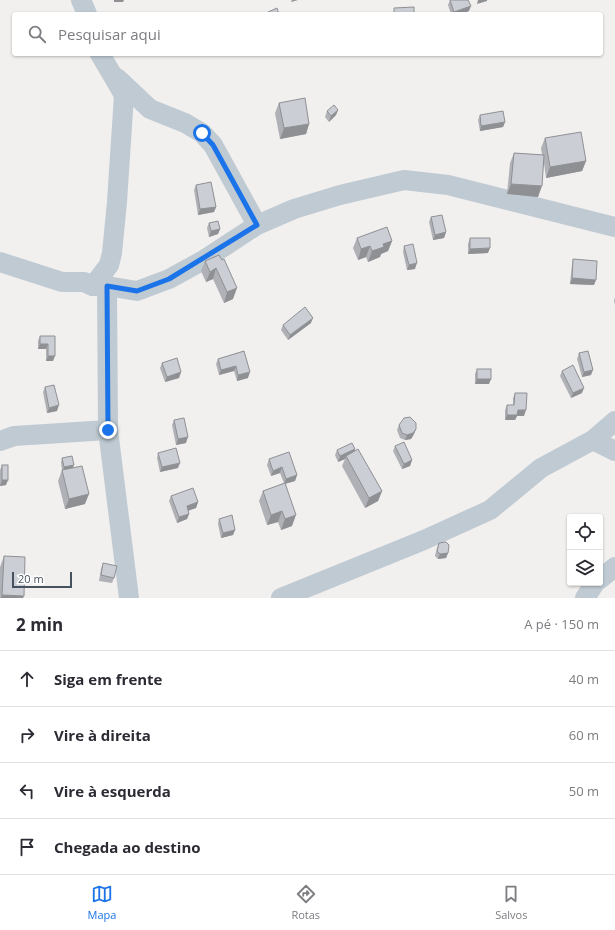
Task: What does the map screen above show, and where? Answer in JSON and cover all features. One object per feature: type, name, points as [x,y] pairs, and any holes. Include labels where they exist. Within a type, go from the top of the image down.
[{"type":"street","points":[[81,0],[86,12]]},
{"type":"street","points":[[101,56],[124,95],[112,253],[100,286],[108,430],[129,598]]},
{"type":"street","points":[[110,72],[150,108],[185,123],[202,133],[210,141],[257,225]]},
{"type":"street","points":[[0,262],[62,282],[84,282],[100,286],[137,291],[169,279],[257,225],[294,209],[334,197],[404,180],[448,184],[615,227]]},
{"type":"street","points":[[281,598],[424,540],[490,510],[541,468],[593,440],[615,422]]},
{"type":"street","points":[[0,440],[14,436],[108,430]]},
{"type":"street","points":[[593,440],[615,451]]},
{"type":"street","points":[[603,577],[615,567]]},
{"type":"street","points":[[585,598],[593,586]]},
{"type":"building","points":[[450,0],[468,0],[471,6],[454,12]]},
{"type":"building","points":[[414,7],[414,12],[394,12],[394,8]]},
{"type":"building","points":[[277,8],[278,12],[268,12]]},
{"type":"building","points":[[305,98],[309,124],[284,128],[279,103]]},
{"type":"building","points":[[334,105],[338,110],[331,116],[327,111]]},
{"type":"building","points":[[503,111],[505,122],[481,126],[480,115]]},
{"type":"building","points":[[581,132],[586,161],[550,167],[545,138]]},
{"type":"building","points":[[514,153],[544,155],[542,186],[511,184]]},
{"type":"building","points":[[211,182],[216,207],[200,209],[196,185]]},
{"type":"building","points":[[442,215],[446,232],[435,235],[431,217]]},
{"type":"building","points":[[218,221],[220,229],[211,231],[209,223]]},
{"type":"building","points":[[387,227],[392,241],[383,244],[384,247],[372,251],[370,246],[361,249],[357,238]]},
{"type":"building","points":[[470,238],[490,238],[490,248],[470,249]]},
{"type":"building","points":[[413,244],[417,263],[409,265],[404,246]]},
{"type":"building","points":[[219,255],[222,260],[224,259],[237,288],[227,292],[216,268],[210,272],[205,261]]},
{"type":"building","points":[[573,259],[597,261],[596,280],[572,278]]},
{"type":"building","points":[[305,307],[313,318],[290,335],[283,325]]},
{"type":"building","points":[[40,336],[55,336],[55,356],[48,356],[48,344],[40,344]]},
{"type":"building","points":[[244,351],[250,372],[238,375],[236,366],[221,370],[218,359]]},
{"type":"building","points":[[588,351],[593,370],[584,372],[579,353]]},
{"type":"building","points":[[177,358],[181,372],[167,377],[162,363]]},
{"type":"building","points":[[573,365],[584,388],[573,393],[562,371]]},
{"type":"building","points":[[477,369],[491,369],[491,379],[477,379]]},
{"type":"building","points":[[54,385],[59,405],[49,408],[45,387]]},
{"type":"building","points":[[515,393],[527,393],[526,410],[518,410],[517,415],[507,415],[507,405],[514,405]]},
{"type":"building","points":[[410,417],[416,423],[416,429],[413,433],[407,435],[402,433],[399,425],[404,418]]},
{"type":"building","points":[[184,418],[188,437],[178,439],[174,420]]},
{"type":"building","points":[[404,442],[412,460],[404,464],[395,446]]},
{"type":"building","points":[[352,443],[355,449],[340,456],[337,450]]},
{"type":"building","points":[[176,448],[180,463],[162,467],[158,453]]},
{"type":"building","points":[[358,449],[382,491],[369,498],[346,456]]},
{"type":"building","points":[[289,452],[297,475],[286,479],[282,467],[273,471],[269,459]]},
{"type":"building","points":[[72,456],[74,465],[64,467],[62,458]]},
{"type":"building","points":[[2,465],[8,465],[8,480],[2,480]]},
{"type":"building","points":[[82,466],[89,494],[69,499],[62,470]]},
{"type":"building","points":[[285,483],[296,515],[285,519],[282,511],[271,515],[263,491]]},
{"type":"building","points":[[193,488],[198,502],[187,506],[189,514],[179,517],[171,496]]},
{"type":"building","points":[[232,515],[235,530],[223,533],[219,519]]},
{"type":"building","points":[[446,542],[449,545],[448,553],[440,554],[437,551],[439,543]]},
{"type":"building","points":[[4,556],[25,557],[24,596],[2,595]]},
{"type":"building","points":[[103,563],[117,566],[114,578],[101,575]]},
{"type":"route","points":[[108,430],[107,286],[137,291],[169,279],[202,261],[257,225],[213,145],[202,133]]}]
